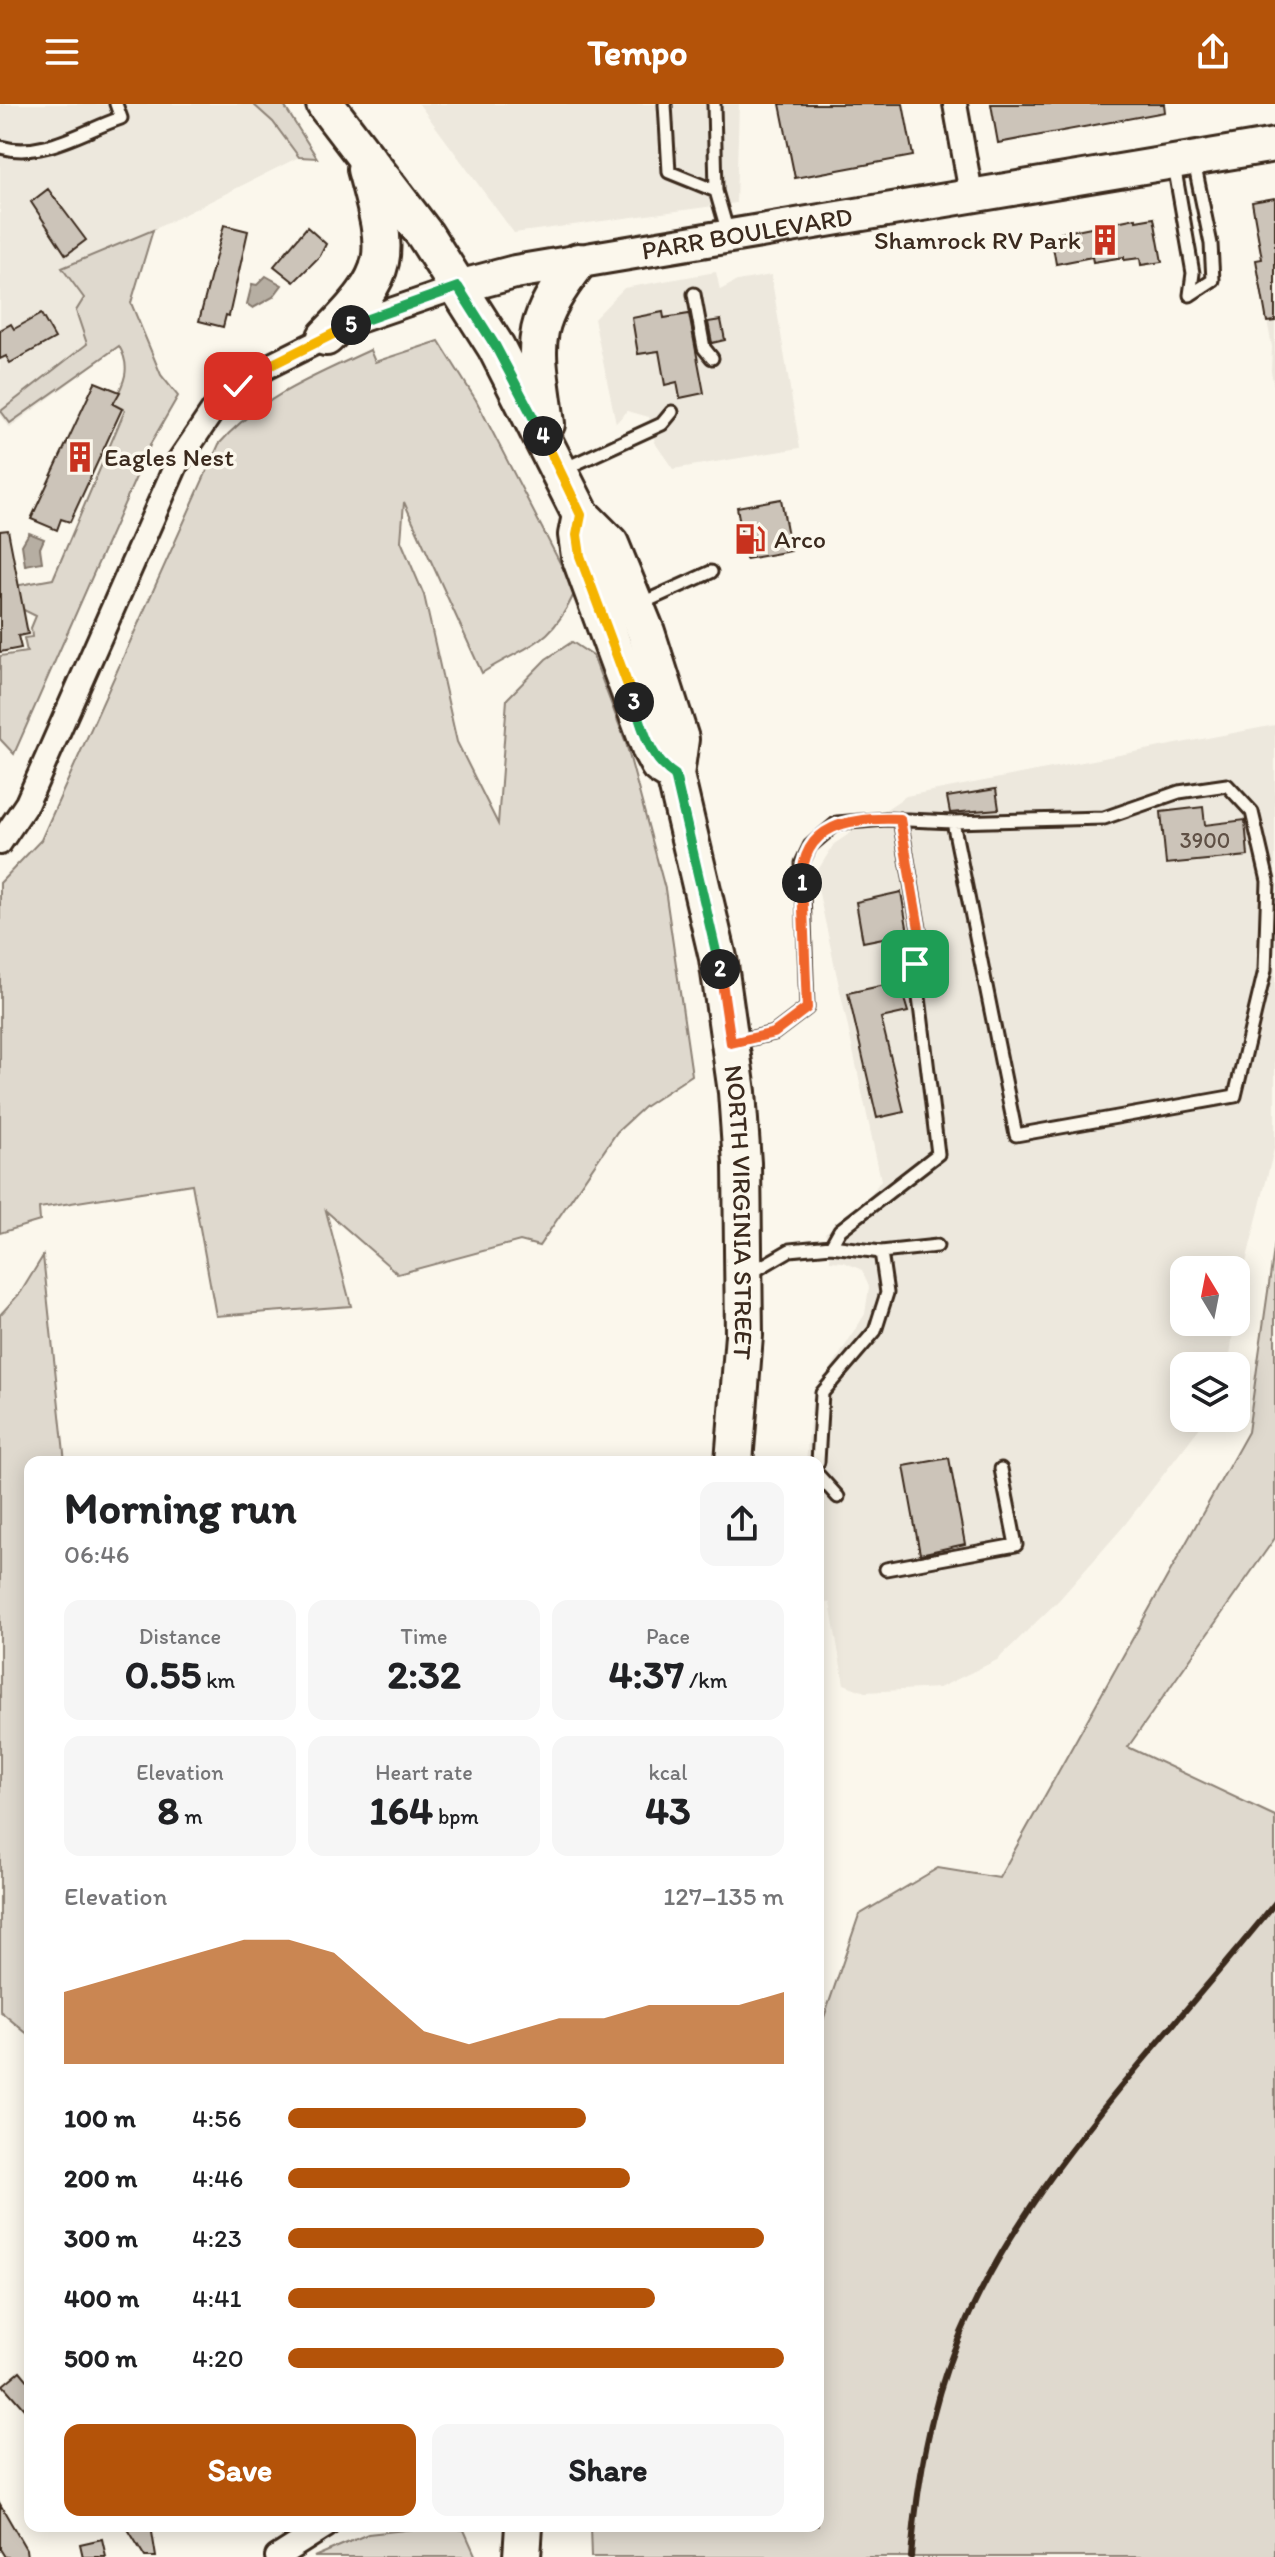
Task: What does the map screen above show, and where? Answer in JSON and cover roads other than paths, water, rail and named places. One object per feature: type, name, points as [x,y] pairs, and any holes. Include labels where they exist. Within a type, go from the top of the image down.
[{"type":"main road","name":"NORTH VIRGINIA STREET","points":[[325,104],[425,235],[496,347],[581,515],[610,544],[635,606],[680,739],[675,775],[709,915],[731,1043],[742,1163],[745,1276],[734,1456]]},
{"type":"main road","name":"PARR BOULEVARD","points":[[458,287],[515,272],[972,199],[1275,145]]},
{"type":"main road","points":[[326,337],[363,301],[382,262],[382,227],[360,148]]},
{"type":"main road","points":[[555,460],[538,334],[550,299],[578,262]]},
{"type":"main road","name":"NORTH VIRGINIA STREET","points":[[581,515],[577,535],[580,556],[651,750],[659,765],[675,775]]},
{"type":"main road","points":[[522,2557],[524,2532]]},
{"type":"street","points":[[955,104],[972,199]]},
{"type":"street","points":[[0,843],[27,803],[176,465],[214,409],[238,386],[265,368],[326,337],[359,321],[458,287]]},
{"type":"street","points":[[277,2557],[317,2532]]},
{"type":"lane","points":[[0,147],[30,151],[61,143],[121,118],[116,104]]},
{"type":"lane","points":[[665,104],[669,172],[716,191]]},
{"type":"lane","points":[[714,104],[716,191],[729,237]]},
{"type":"lane","points":[[1184,161],[1211,244],[1213,280],[1190,295],[1193,273],[1184,161]]},
{"type":"lane","points":[[694,294],[704,348],[712,358]]},
{"type":"lane","points":[[555,460],[662,424],[672,412]]},
{"type":"lane","points":[[635,606],[711,572]]},
{"type":"lane","points":[[731,1043],[774,1033],[807,1008],[802,863],[810,846],[837,823],[900,819],[953,822],[1104,818],[1179,792],[1227,785],[1252,812],[1272,881],[1265,970],[1235,1096],[1016,1135],[953,822]]},
{"type":"lane","points":[[831,1246],[840,1230],[938,1154],[915,964],[919,929],[900,819]]},
{"type":"lane","points":[[745,1276],[790,1250],[831,1246],[881,1252],[937,1246]]},
{"type":"lane","points":[[818,1456],[822,1393],[875,1331],[887,1293],[881,1252]]},
{"type":"lane","points":[[886,1569],[1016,1545],[1001,1469]]},
{"type":"lane","points":[[824,1482],[838,1497]]},
{"type":"railway","points":[[911,2557],[920,2478],[937,2400],[954,2350],[982,2288],[1055,2171],[1275,1903]]},
{"type":"place","name":"Shamrock RV Park","points":[[1105,240]]},
{"type":"place","name":"Eagles Nest","points":[[80,457]]},
{"type":"place","name":"Arco","points":[[750,539]]}]
